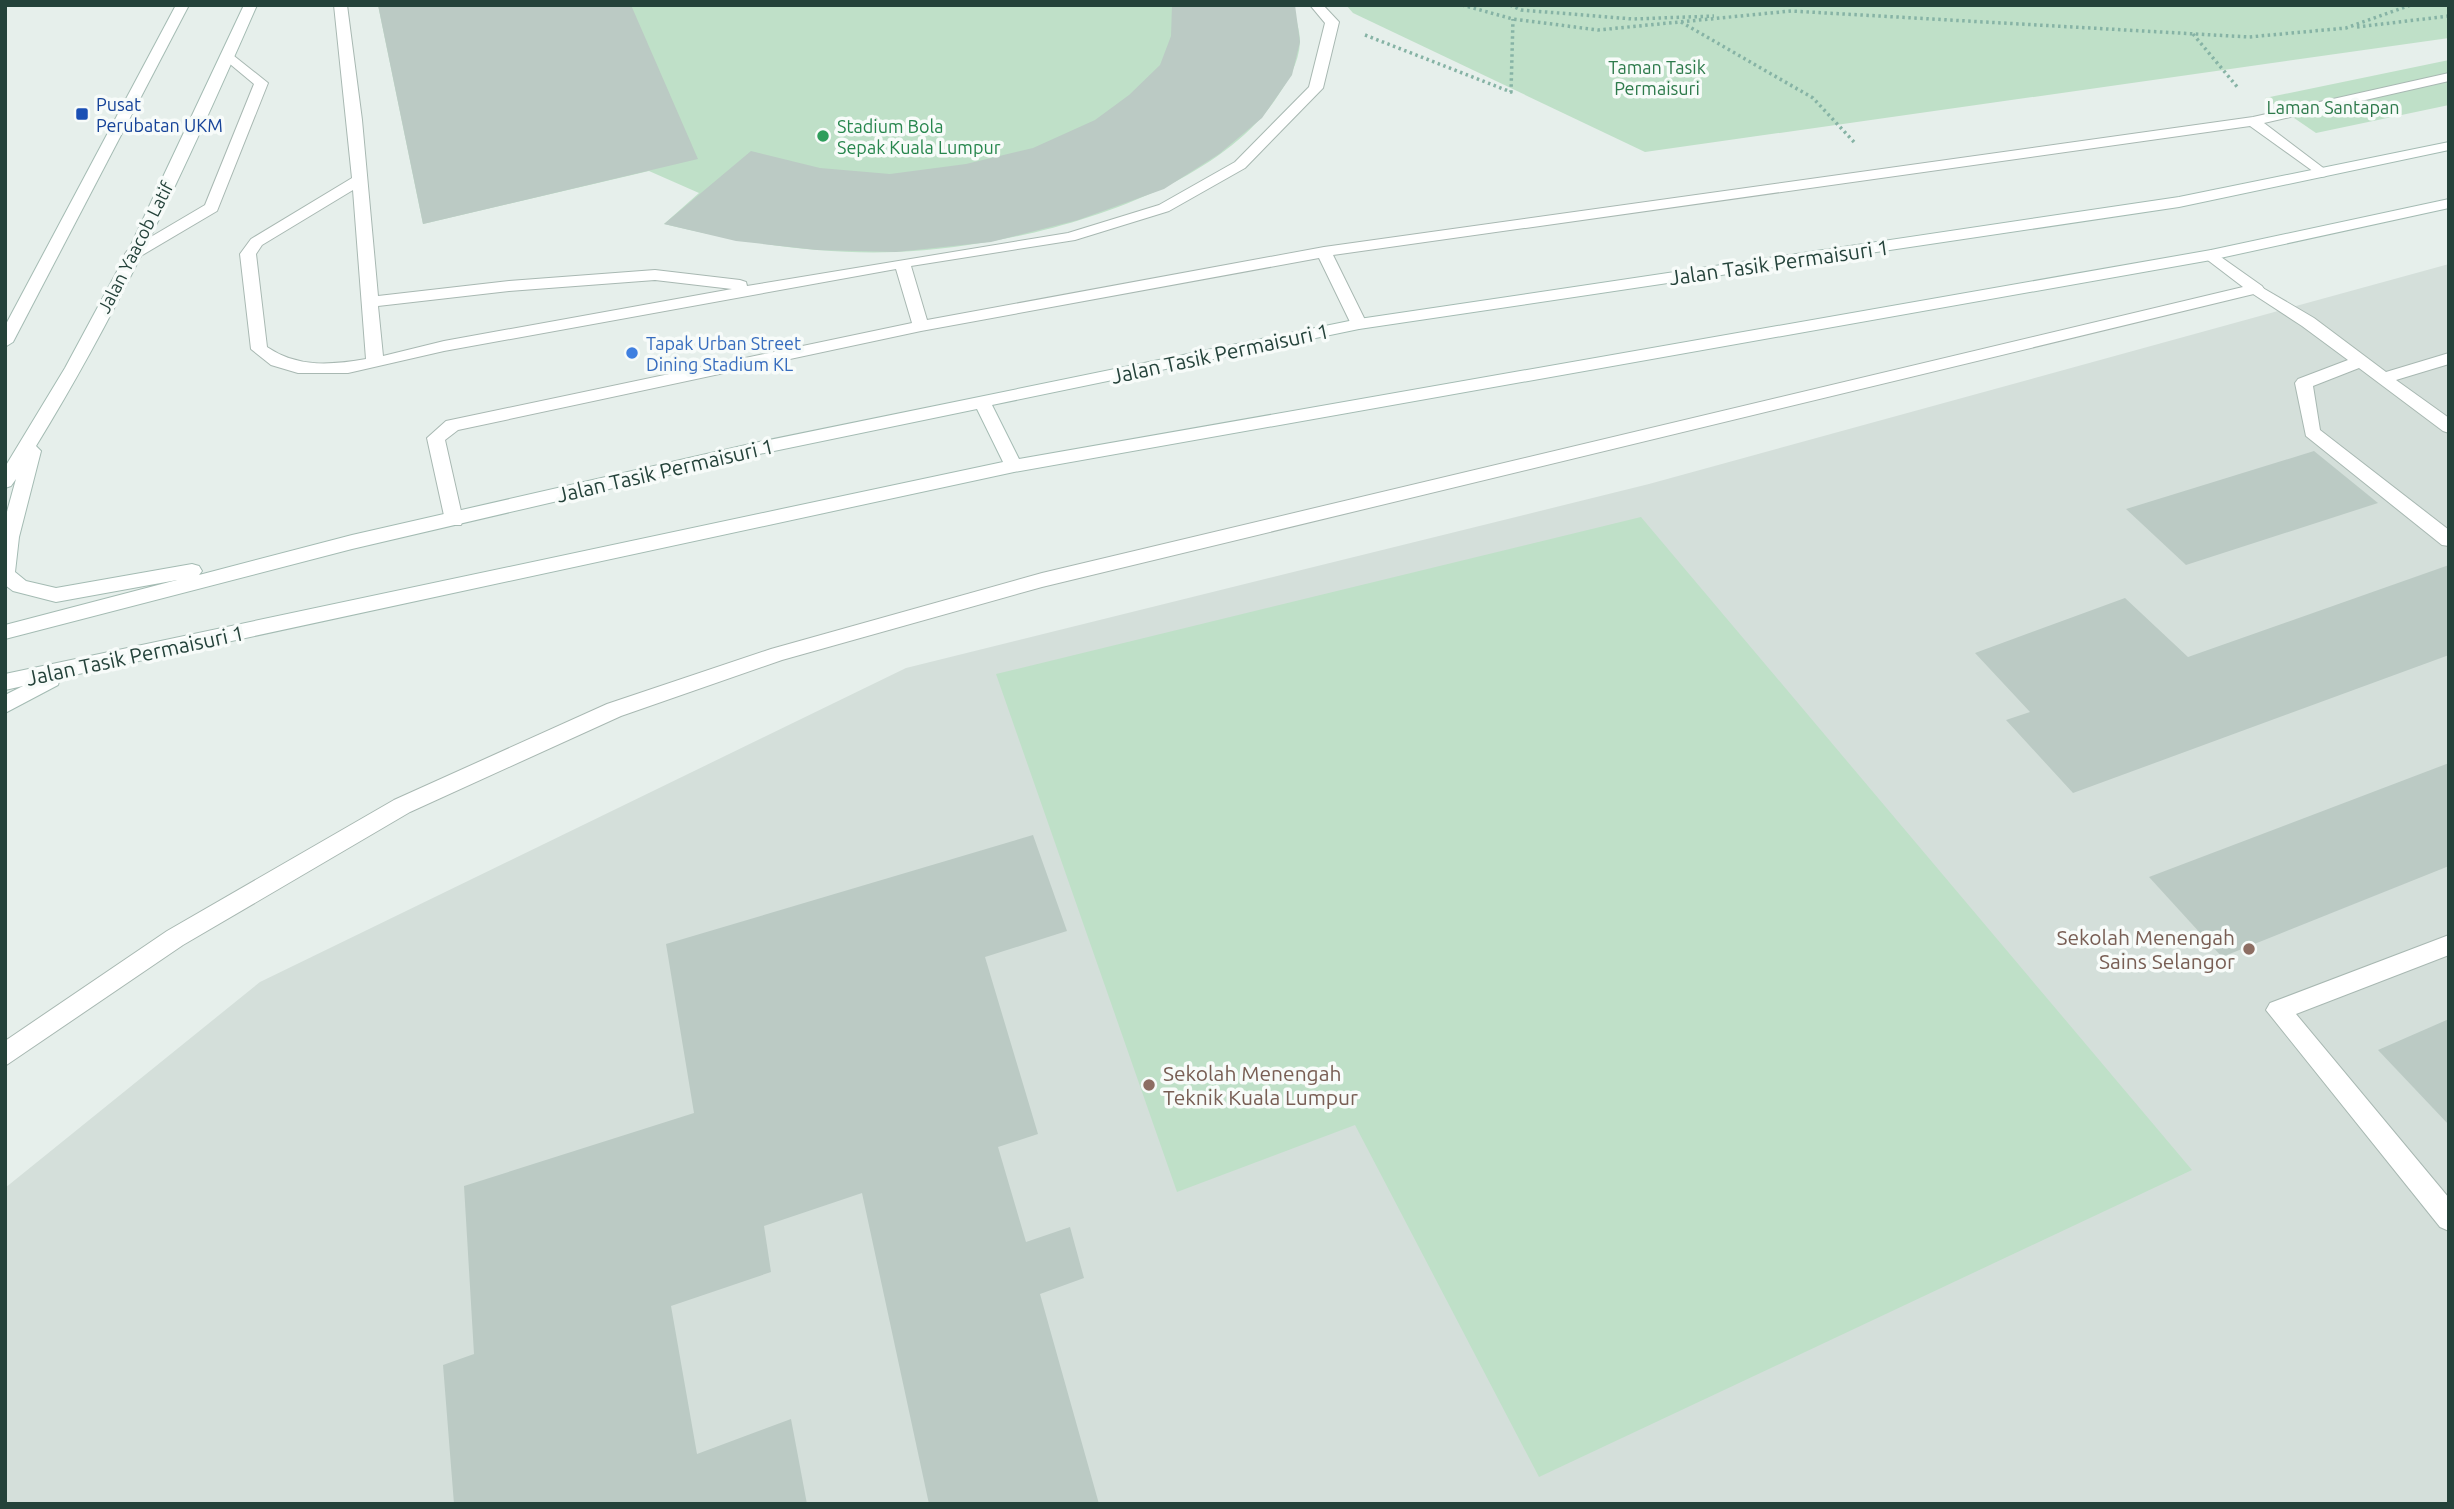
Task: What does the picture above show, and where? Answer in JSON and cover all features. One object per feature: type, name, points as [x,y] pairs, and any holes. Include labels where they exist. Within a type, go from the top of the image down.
[{"type":"main road","points":[[5,342],[183,5]]},
{"type":"main road","name":"Jalan Yaacob Latif","points":[[5,482],[37,433],[133,254],[251,5]]},
{"type":"main road","points":[[341,5],[355,120],[358,181],[376,363]]},
{"type":"main road","points":[[358,181],[256,243],[248,254],[259,349],[284,366],[326,369],[376,363],[444,346],[763,288],[1070,237],[1164,208],[1240,165],[1316,88],[1332,22],[1316,5]]},
{"type":"main road","points":[[133,254],[212,208],[261,83],[229,56]]},
{"type":"main road","points":[[454,520],[436,438],[452,425],[921,326],[1324,253],[2253,121],[2449,77]]},
{"type":"main road","points":[[2253,121],[2321,173]]},
{"type":"main road","name":"Jalan Tasik Permaisuri 1","points":[[5,632],[352,542],[759,448],[1359,324],[2179,202],[2449,146]]},
{"type":"main road","name":"Jalan Tasik Permaisuri 1","points":[[5,682],[1014,466],[2211,255],[2449,203]]},
{"type":"main road","points":[[1324,253],[1359,324]]},
{"type":"main road","points":[[2211,255],[2256,289],[2308,322],[2449,427]]},
{"type":"main road","points":[[902,263],[921,326]]},
{"type":"main road","points":[[370,302],[509,286],[655,275],[763,288]]},
{"type":"main road","points":[[5,1055],[175,938],[402,806],[614,710],[778,654],[1042,580],[2256,289]]},
{"type":"main road","points":[[2383,378],[2449,358]]},
{"type":"main road","points":[[2361,361],[2304,383],[2312,432],[2449,540]]},
{"type":"main road","points":[[982,402],[1014,466]]},
{"type":"main road","points":[[37,433],[10,537],[5,574],[20,586],[56,595],[352,542]]},
{"type":"main road","points":[[5,705],[71,669]]},
{"type":"main road","points":[[2449,945],[2278,1010],[2449,1218]]},
{"type":"path","points":[[1462,5],[1513,19],[1598,30],[1791,11],[2249,37],[2449,16]]},
{"type":"path","points":[[1510,5],[1521,10],[1633,19],[1763,14]]},
{"type":"path","points":[[2346,28],[2411,5]]},
{"type":"path","points":[[1332,22],[1511,92],[1513,19]]},
{"type":"path","points":[[1681,22],[1813,98],[1854,141],[1870,175]]},
{"type":"path","points":[[2193,34],[2236,86]]},
{"type":"shaded area","name":"Sekolah Menengah Teknik Kuala Lumpur","points":[[2449,264],[2449,1504],[5,1504],[5,1188],[260,982],[906,668],[1649,484]]},
{"type":"green space","name":"Stadium Bola Sepak Kuala Lumpur","points":[[378,5],[1293,5],[1300,42],[1295,65],[1284,86],[1243,135],[1203,166],[1155,191],[1103,212],[1049,229],[995,241],[896,252],[837,251],[750,242],[664,224],[699,193],[649,171],[423,224]]},
{"type":"green space","name":"Taman Tasik Permaisuri","points":[[1346,5],[2449,5],[2449,38],[1645,152],[1353,13]]},
{"type":"green space","name":"Laman Santapan","points":[[2449,60],[2449,105],[2316,133],[2265,98]]},
{"type":"green space","points":[[1641,517],[2192,1170],[1539,1477],[1355,1125],[1177,1192],[996,674]]},
{"type":"building","points":[[378,5],[631,5],[698,159],[423,224]]},
{"type":"building","points":[[1172,5],[1295,5],[1300,42],[1292,75],[1262,118],[1219,154],[1164,189],[1078,220],[991,242],[896,252],[817,250],[736,241],[664,224],[751,151],[820,168],[890,174],[966,164],[1033,148],[1095,120],[1129,95],[1160,65],[1171,36]]},
{"type":"building","points":[[2314,451],[2378,503],[2186,565],[2126,509]]},
{"type":"building","points":[[2449,565],[2449,655],[2073,793],[2006,720],[2030,712],[1975,653],[2125,598],[2188,657]]},
{"type":"building","points":[[2449,763],[2449,866],[2222,957],[2149,877]]},
{"type":"building","points":[[1033,835],[1067,931],[985,957],[1038,1134],[998,1147],[1026,1242],[1070,1227],[1084,1278],[1040,1294],[1099,1504],[929,1504],[862,1193],[764,1226],[771,1272],[671,1306],[697,1454],[791,1419],[807,1504],[454,1504],[443,1365],[474,1354],[464,1186],[694,1113],[666,944]]},
{"type":"building","points":[[2449,1019],[2449,1125],[2378,1050]]},
{"type":"place","name":"Pusat Perubatan UKM","points":[[82,114]]},
{"type":"place","name":"Stadium Bola Sepak Kuala Lumpur","points":[[823,136]]},
{"type":"place","name":"Tapak Urban Street Dining Stadium KL","points":[[632,353]]},
{"type":"place","name":"Sekolah Menengah Sains Selangor","points":[[2249,949]]},
{"type":"place","name":"Sekolah Menengah Teknik Kuala Lumpur","points":[[1149,1085]]}]
